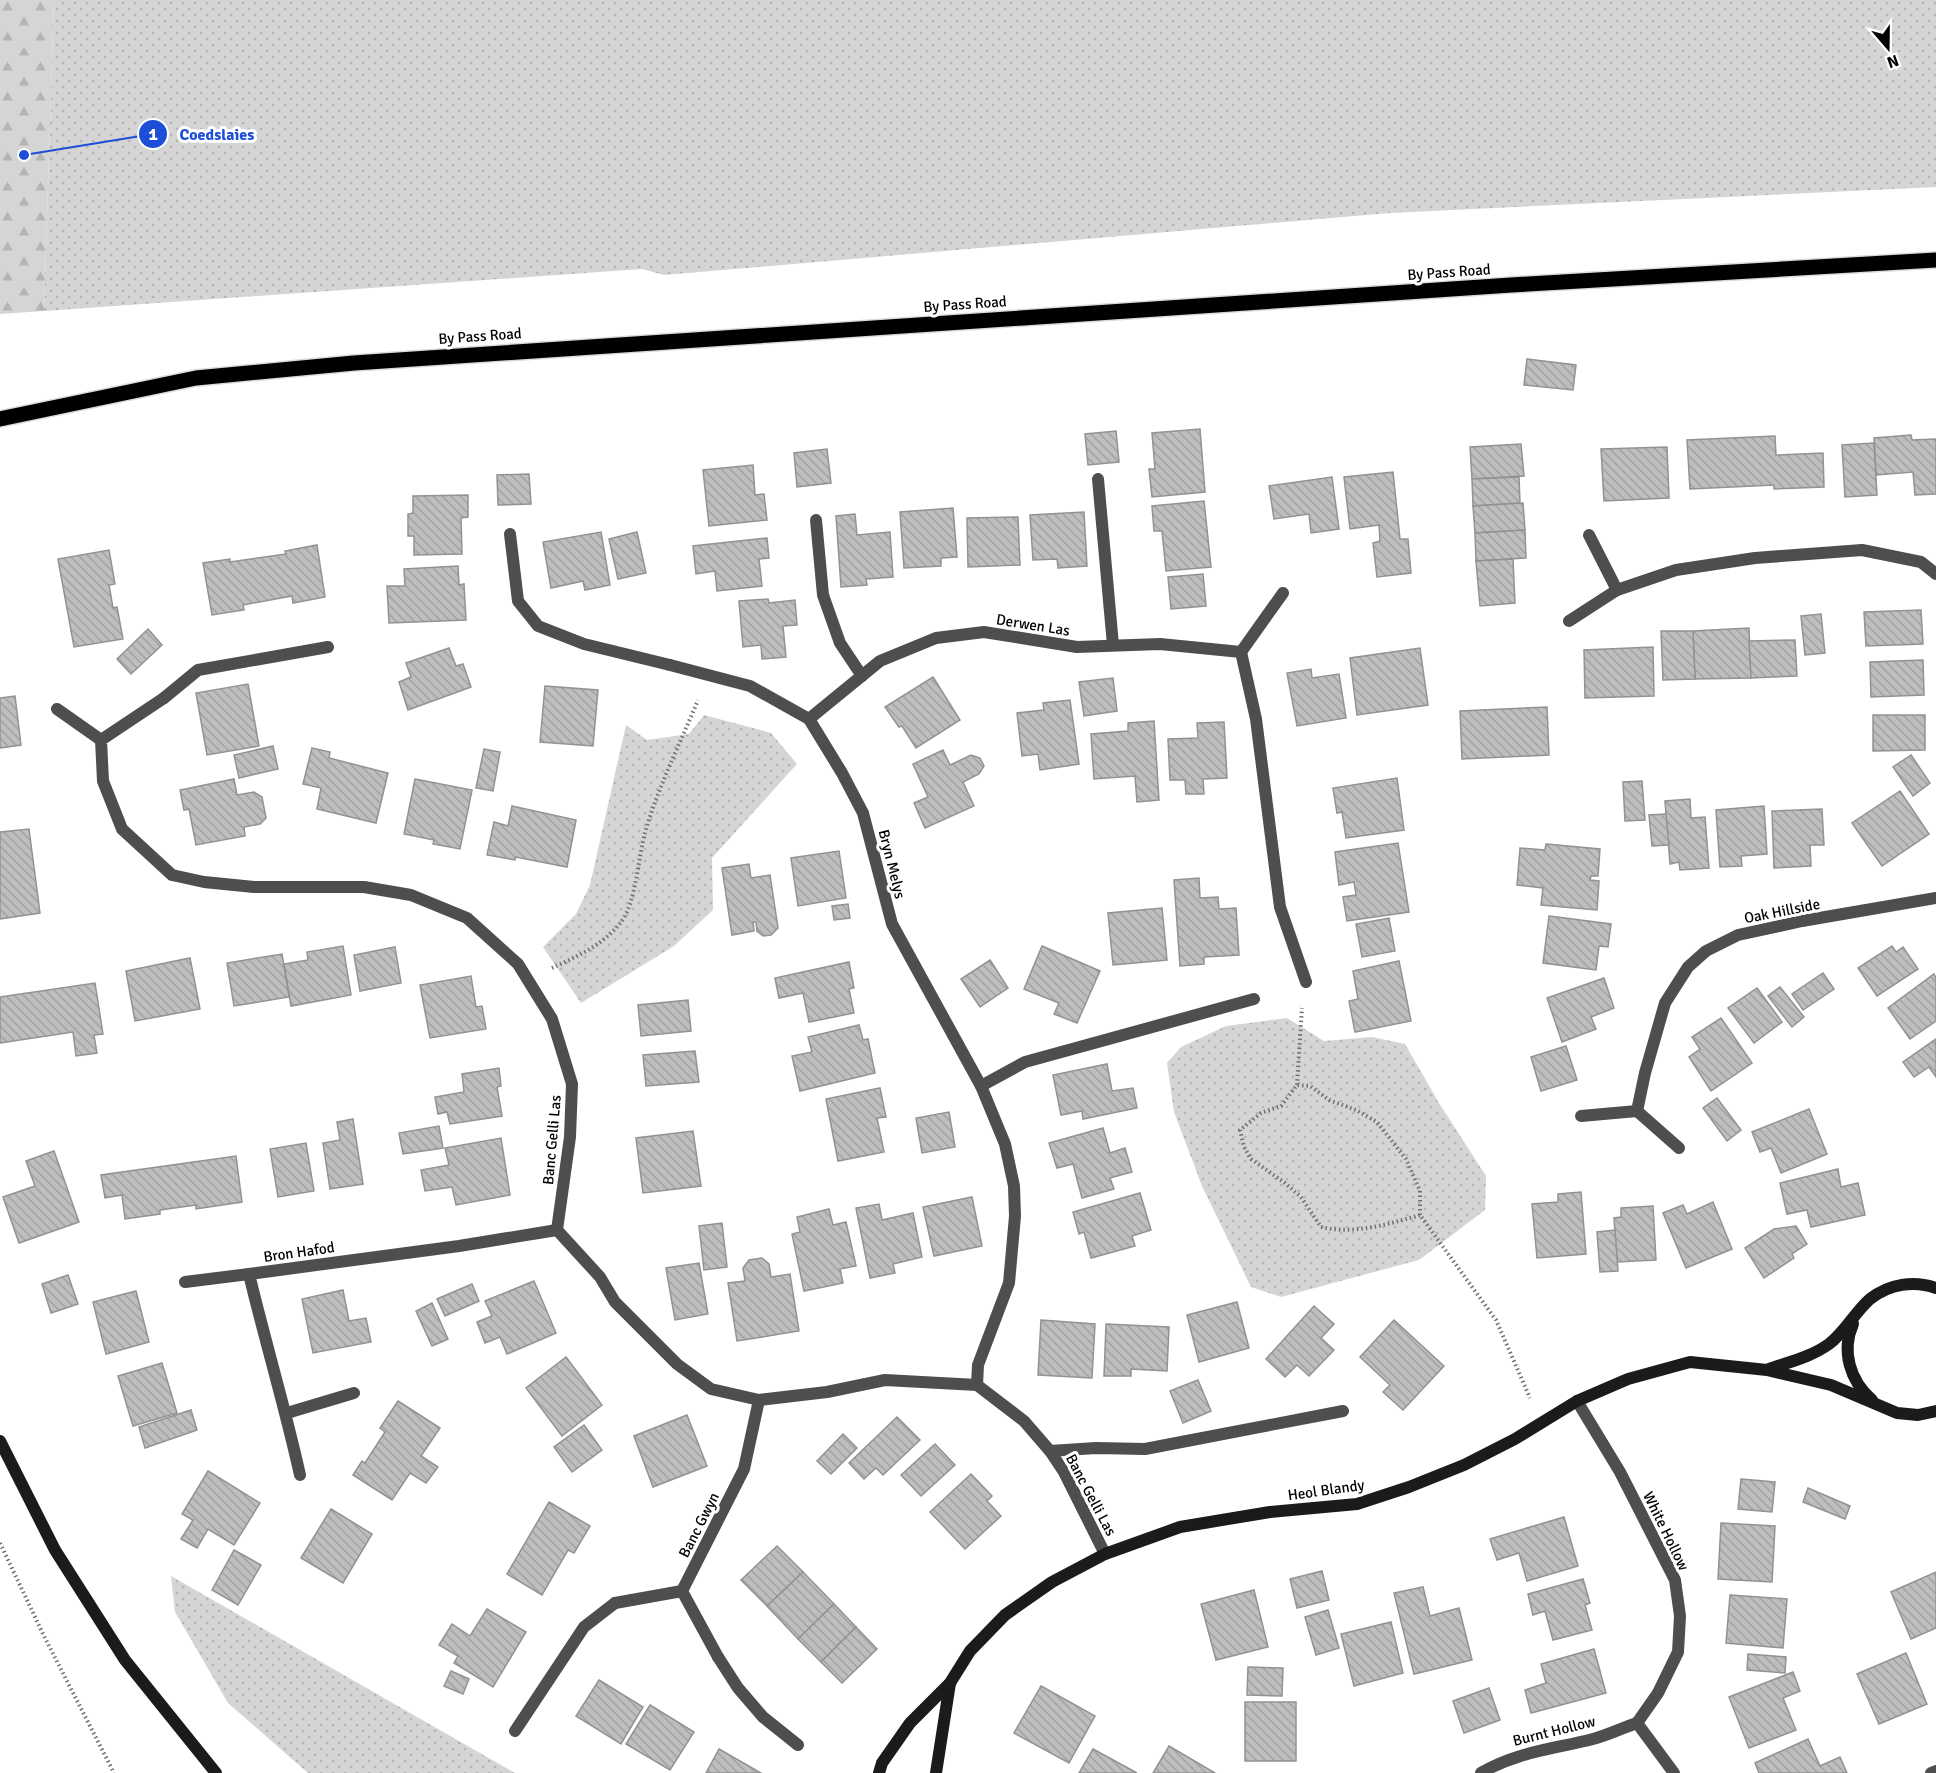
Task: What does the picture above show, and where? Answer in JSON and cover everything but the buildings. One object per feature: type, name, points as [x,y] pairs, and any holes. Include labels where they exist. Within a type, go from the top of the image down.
[{"type":"main road","name":"By Pass Road","points":[[0,419],[196,378],[354,363],[1511,285],[1936,260]]},
{"type":"street","points":[[1098,479],[1113,645]]},
{"type":"street","points":[[816,520],[823,596],[840,643],[862,676]]},
{"type":"street","name":"Bryn Melys","points":[[510,534],[518,601],[538,626],[584,644],[750,686],[809,719],[842,773],[863,813],[892,924],[981,1086],[1005,1144],[1014,1186],[1015,1216],[1010,1283],[978,1365],[977,1385]]},
{"type":"street","points":[[1589,535],[1617,591]]},
{"type":"street","points":[[1569,621],[1617,591],[1676,570],[1755,558],[1862,550],[1922,562],[1936,574]]},
{"type":"street","points":[[1283,593],[1242,652],[1256,719],[1280,907],[1306,982]]},
{"type":"street","name":"Derwen Las","points":[[809,719],[880,661],[936,638],[984,632],[1077,647],[1160,644],[1242,652]]},
{"type":"street","points":[[57,709],[101,740],[164,698],[198,670],[328,647]]},
{"type":"street","name":"Banc Gelli Las","points":[[101,740],[103,781],[122,829],[172,875],[204,882],[254,887],[364,887],[411,896],[468,918],[518,964],[552,1018],[572,1084],[570,1137],[557,1230]]},
{"type":"street","name":"Oak Hillside","points":[[1637,1111],[1665,1003],[1688,967],[1706,951],[1737,935],[1802,921],[1936,898]]},
{"type":"street","points":[[981,1086],[1025,1062],[1254,999]]},
{"type":"street","points":[[1581,1116],[1637,1111],[1679,1148]]},
{"type":"street","points":[[557,1230],[600,1277],[615,1302],[677,1364],[711,1389],[759,1400],[827,1392],[885,1380],[977,1385]]},
{"type":"street","name":"Bron Hafod","points":[[300,1474],[287,1413],[267,1350],[249,1274],[459,1246],[557,1230]]},
{"type":"street","points":[[184,1282],[249,1274]]},
{"type":"street","points":[[1767,1370],[1815,1353],[1835,1338],[1869,1300],[1886,1289],[1905,1284],[1931,1286],[1936,1276]]},
{"type":"street","points":[[1857,1315],[1849,1333],[1847,1353],[1851,1374],[1862,1391],[1882,1407]]},
{"type":"street","name":"Heol Blandy","points":[[879,1773],[882,1763],[910,1723],[950,1683],[970,1651],[1005,1615],[1052,1582],[1105,1554],[1180,1527],[1270,1512],[1357,1504],[1409,1487],[1464,1465],[1515,1439],[1577,1401],[1628,1379],[1690,1362],[1767,1370],[1831,1385],[1897,1413],[1918,1415],[1936,1411]]},
{"type":"street","name":"Banc Gelli Las","points":[[977,1385],[1024,1421],[1050,1451],[1064,1472],[1105,1554]]},
{"type":"street","points":[[287,1413],[354,1393]]},
{"type":"street","name":"Banc Gwyn","points":[[682,1591],[744,1469],[759,1400]]},
{"type":"street","name":"White Hollow","points":[[1577,1401],[1620,1472],[1675,1580],[1680,1616],[1678,1652],[1658,1694],[1637,1723]]},
{"type":"street","points":[[1050,1451],[1096,1448],[1144,1449],[1343,1410]]},
{"type":"street","points":[[0,1441],[55,1550],[125,1660],[216,1773]]},
{"type":"street","points":[[515,1731],[584,1627],[615,1603],[682,1591],[718,1657],[738,1688],[763,1717],[798,1745]]},
{"type":"street","name":"Heol Blandy","points":[[936,1773],[950,1683]]},
{"type":"street","points":[[1637,1723],[1674,1773]]},
{"type":"street","name":"Burnt Hollow","points":[[1480,1773],[1499,1762],[1518,1755],[1594,1738],[1637,1723]]},
{"type":"street","points":[[1931,1773],[1936,1771]]},
{"type":"path","points":[[528,980],[578,955],[608,936],[622,921],[631,898],[645,833],[673,754],[709,675]]},
{"type":"path","points":[[1306,982],[1298,1060],[1298,1084],[1281,1106],[1261,1113],[1240,1130],[1244,1148],[1251,1159],[1286,1183],[1301,1197],[1321,1227],[1334,1230],[1360,1229],[1420,1215]]},
{"type":"path","points":[[1298,1084],[1310,1086],[1329,1100],[1356,1110],[1377,1122],[1406,1158],[1420,1191],[1420,1215],[1496,1320],[1515,1367],[1542,1423]]},
{"type":"path","points":[[0,1544],[114,1773]]},
{"type":"green space","points":[[0,0],[54,0],[44,311],[0,314]]},
{"type":"green space","points":[[54,0],[1936,0],[1936,187],[1390,213],[664,275],[642,269],[44,311]]},
{"type":"green space","points":[[704,715],[771,733],[797,764],[712,858],[713,910],[674,946],[581,1003],[543,947],[576,914],[590,885],[626,725],[647,740],[689,734]]},
{"type":"green space","points":[[1287,1018],[1324,1041],[1372,1037],[1405,1044],[1439,1103],[1486,1176],[1485,1210],[1419,1260],[1281,1297],[1251,1287],[1202,1186],[1174,1112],[1167,1063],[1181,1047],[1226,1026]]},
{"type":"green space","points":[[171,1576],[515,1773],[308,1773],[228,1703],[175,1612]]},
{"type":"place","name":"Coedslaies","points":[[24,155]]}]
